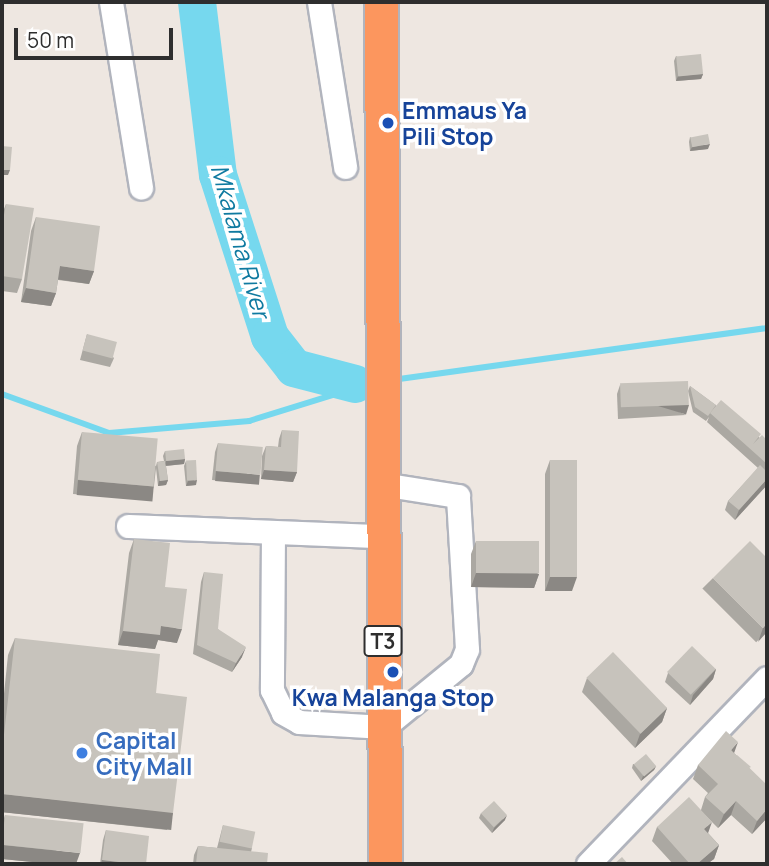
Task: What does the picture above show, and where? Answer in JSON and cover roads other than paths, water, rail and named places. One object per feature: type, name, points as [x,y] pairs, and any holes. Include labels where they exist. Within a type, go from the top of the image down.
[{"type":"highway","name":"T3","points":[[381,2],[380,341],[385,864]]},
{"type":"street","points":[[111,2],[141,188]]},
{"type":"street","points":[[319,2],[345,167]]},
{"type":"street","points":[[273,532],[272,690],[283,713],[299,722],[384,727],[461,664],[467,649],[458,496],[381,484]]},
{"type":"street","points":[[128,526],[382,536]]},
{"type":"street","points":[[588,864],[767,678]]},
{"type":"waterway","name":"Mkalama River","points":[[197,2],[218,175],[270,337],[294,368],[355,384]]},
{"type":"waterway","points":[[392,380],[767,328]]},
{"type":"waterway","points":[[2,394],[109,433],[249,421],[375,382]]},
{"type":"place","name":"Emmaus Ya Pili Stop","points":[[388,123]]},
{"type":"place","name":"Kwa Malanga Stop","points":[[393,672]]},
{"type":"place","name":"Capital City Mall","points":[[82,753]]}]
